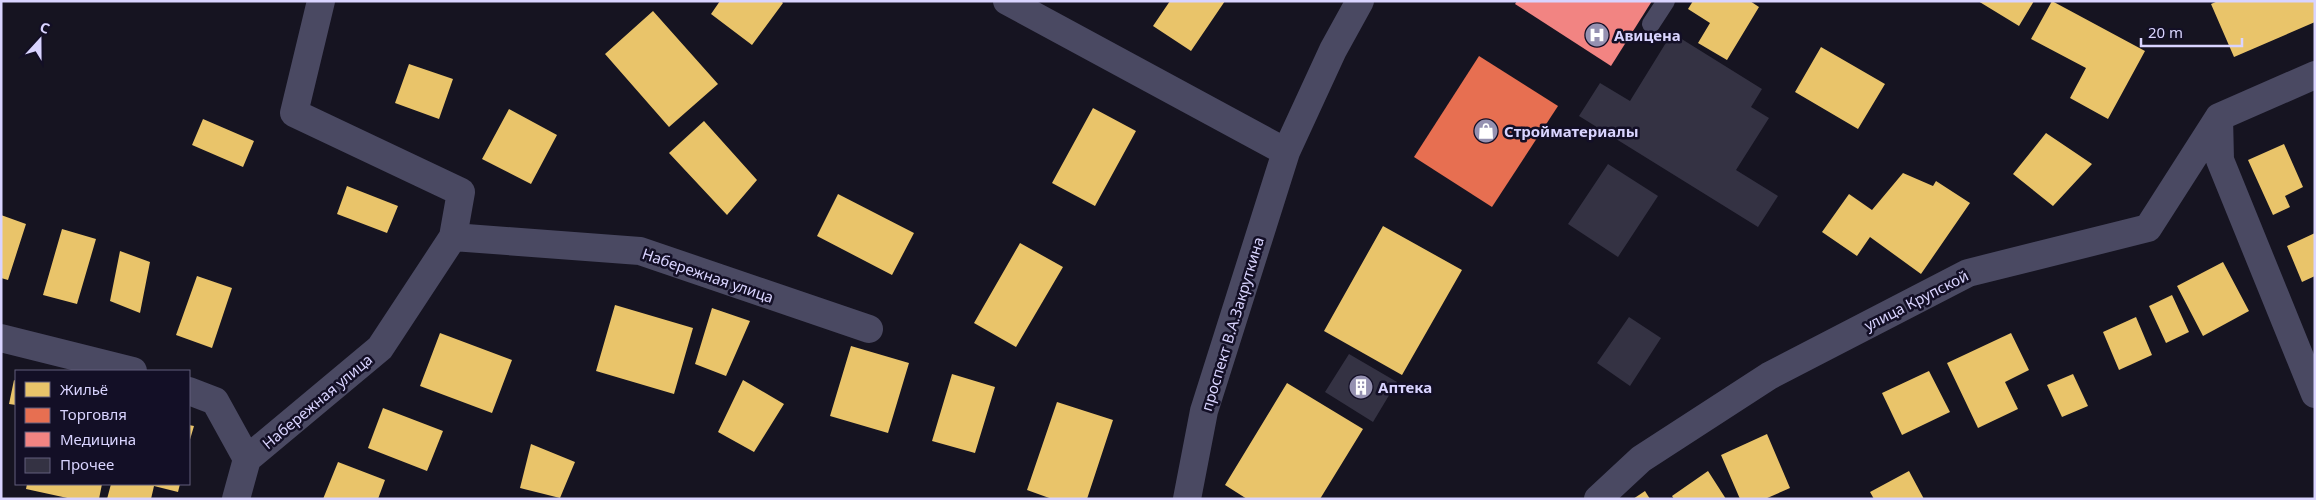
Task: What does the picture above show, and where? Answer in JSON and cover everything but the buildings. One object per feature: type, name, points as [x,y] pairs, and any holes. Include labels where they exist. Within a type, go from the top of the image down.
[{"type":"street","name":"Набережная улица","points":[[190,391],[215,400],[247,459],[380,348],[453,237],[461,192],[294,113],[321,1]]},
{"type":"street","points":[[1007,1],[1286,152]]},
{"type":"street","name":"проспект В.А.Закруткина","points":[[1187,499],[1204,411],[1286,152],[1333,50],[1360,1]]},
{"type":"street","points":[[2315,75],[2219,117],[2220,160],[2315,394]]},
{"type":"street","name":"улица Крупской","points":[[1598,499],[1641,459],[1769,376],[1968,273],[2148,228],[2219,117]]},
{"type":"street","name":"Набережная улица","points":[[453,237],[640,251],[869,329]]},
{"type":"street","points":[[1,338],[129,370]]},
{"type":"street","points":[[236,499],[247,459]]},
{"type":"lane","points":[[1651,24],[1666,1]]},
{"type":"place","name":"Авицена","points":[[1597,35]]},
{"type":"place","name":"Стройматериалы","points":[[1486,131]]},
{"type":"place","name":"Аптека","points":[[1361,387]]}]
